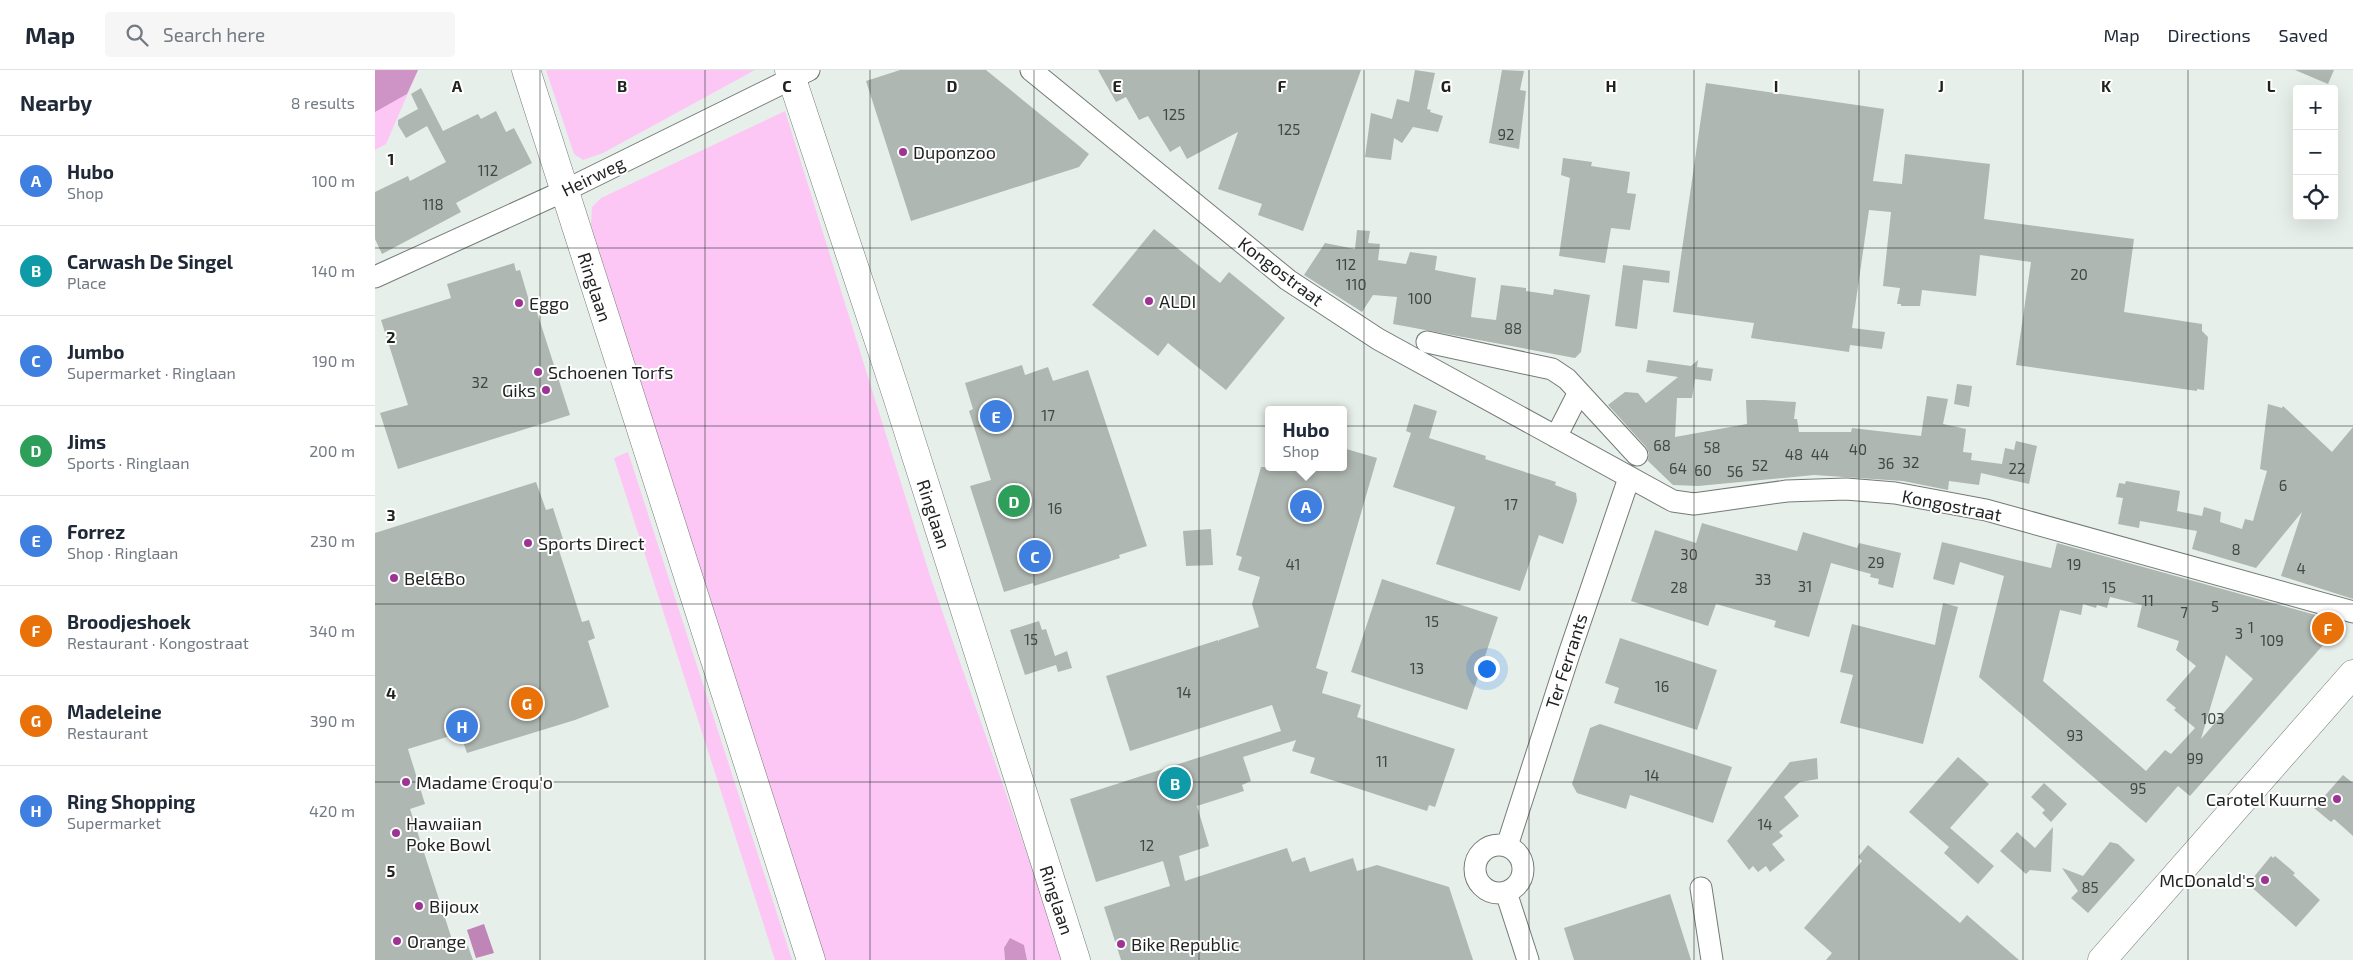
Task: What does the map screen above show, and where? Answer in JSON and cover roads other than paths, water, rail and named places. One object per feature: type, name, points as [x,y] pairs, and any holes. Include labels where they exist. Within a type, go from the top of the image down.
[{"type":"main road","name":"Ringlaan","points":[[526,70],[811,960]]},
{"type":"main road","name":"Ringlaan","points":[[797,73],[896,393],[1076,960]]},
{"type":"main road","points":[[2102,960],[2353,674]]},
{"type":"street","name":"Kongostraat","points":[[1031,70],[1288,280],[1378,339],[1673,501],[1694,504],[1787,491],[1846,488],[1895,493],[1986,510],[2353,612]]},
{"type":"street","name":"Heirweg","points":[[375,277],[564,191],[797,73]]},
{"type":"street","points":[[1427,342],[1553,369],[1567,378],[1637,455]]},
{"type":"street","points":[[1556,437],[1579,392]]},
{"type":"street","name":"Ter Ferrants","points":[[1507,846],[1621,494],[1629,478]]},
{"type":"street","points":[[1499,844],[1507,846],[1517,852],[1523,868],[1517,885],[1506,892],[1494,892],[1486,889],[1478,881],[1475,864],[1483,850],[1499,844]]},
{"type":"street","points":[[1701,888],[1712,960]]},
{"type":"street","points":[[1506,892],[1529,960]]},
{"type":"place","name":"Duponzoo","points":[[903,152]]},
{"type":"place","name":"ALDI","points":[[1149,301]]},
{"type":"place","name":"Eggo","points":[[519,303]]},
{"type":"place","name":"Schoenen Torfs","points":[[538,372]]},
{"type":"place","name":"Giks","points":[[546,390]]},
{"type":"place","name":"Forrez","points":[[996,416]]},
{"type":"place","name":"Jims","points":[[1014,501]]},
{"type":"place","name":"Hubo","points":[[1306,506]]},
{"type":"place","name":"Sports Direct","points":[[528,543]]},
{"type":"place","name":"Jumbo","points":[[1035,556]]},
{"type":"place","name":"Bel&Bo","points":[[394,578]]},
{"type":"place","name":"Broodjeshoek","points":[[2328,628]]},
{"type":"place","name":"Madeleine","points":[[527,703]]},
{"type":"place","name":"Ring Shopping","points":[[462,726]]},
{"type":"place","name":"Madame Croqu'o","points":[[406,782]]},
{"type":"place","name":"Carwash De Singel","points":[[1175,783]]},
{"type":"place","name":"Carotel Kuurne","points":[[2337,799]]},
{"type":"place","name":"Hawaiian Poke Bowl","points":[[396,833]]},
{"type":"place","name":"McDonald's","points":[[2265,880]]},
{"type":"place","name":"Bijoux","points":[[419,906]]},
{"type":"place","name":"Orange","points":[[397,941]]},
{"type":"place","name":"Bike Republic","points":[[1121,944]]}]
